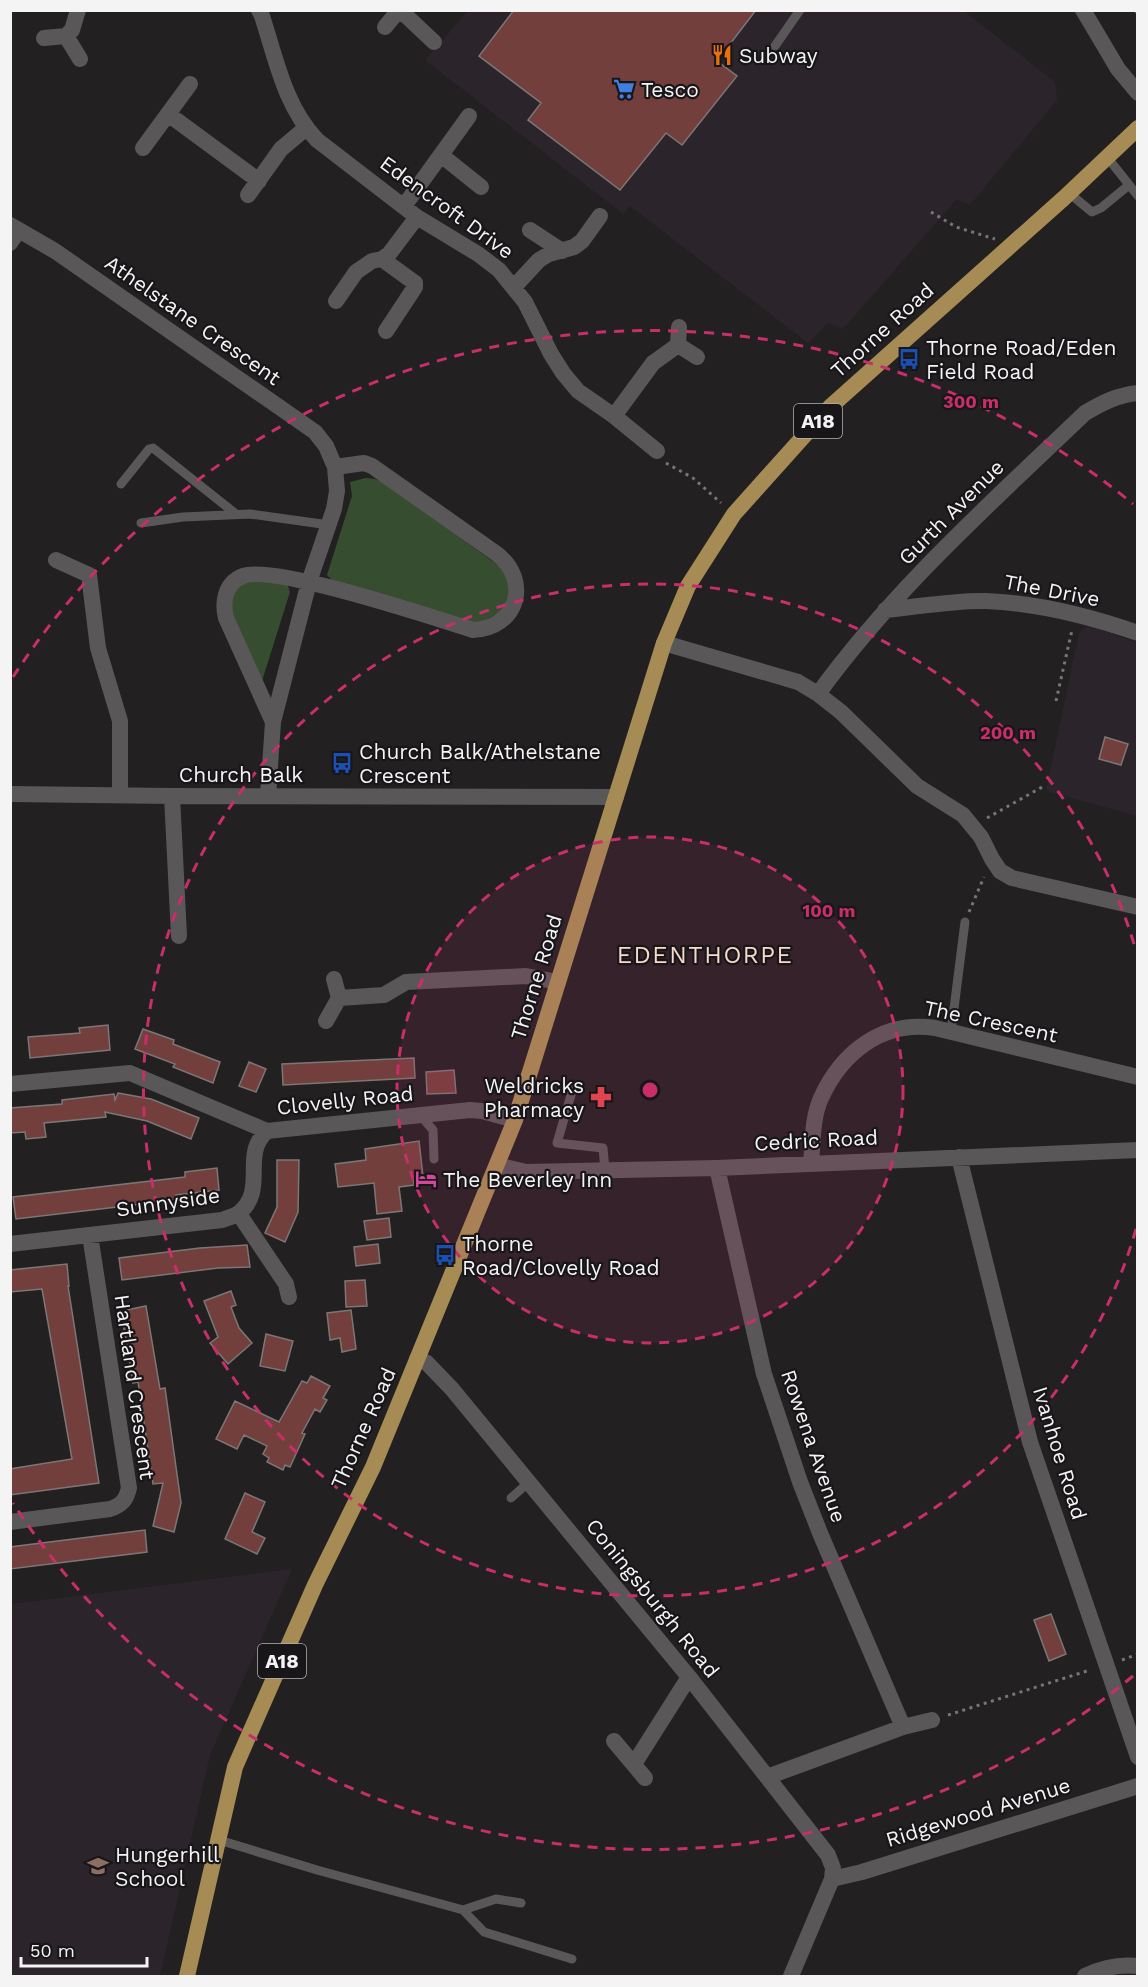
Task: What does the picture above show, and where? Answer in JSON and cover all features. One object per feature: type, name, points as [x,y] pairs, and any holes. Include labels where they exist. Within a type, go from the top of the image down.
[{"type":"main road","name":"Thorne Road","points":[[187,1977],[235,1767],[315,1585],[373,1467],[515,1120],[664,643],[688,586],[734,514],[830,407],[1069,193],[1137,128]]},
{"type":"street","points":[[44,38],[66,36],[72,30],[78,10]]},
{"type":"street","name":"Edencroft Drive","points":[[259,10],[286,88],[306,128],[317,140],[417,217],[478,254],[499,270],[525,302],[563,373],[578,391],[614,416],[657,451]]},
{"type":"street","points":[[385,27],[399,10],[434,42]]},
{"type":"street","points":[[1083,10],[1118,69],[1137,93]]},
{"type":"street","points":[[66,36],[80,59]]},
{"type":"street","points":[[143,148],[190,84]]},
{"type":"street","points":[[168,114],[259,181]]},
{"type":"street","points":[[404,206],[469,116]]},
{"type":"street","points":[[248,195],[281,149],[306,128]]},
{"type":"street","points":[[441,155],[481,187]]},
{"type":"street","points":[[514,287],[539,260],[549,254],[574,247],[582,241],[600,216]]},
{"type":"street","points":[[336,301],[356,272],[372,261],[382,259],[389,254],[417,217]]},
{"type":"street","points":[[530,230],[562,251]]},
{"type":"street","name":"Athelstane Crescent","points":[[13,233],[55,251],[315,432],[326,446],[335,467],[337,491],[329,525],[309,582],[273,722],[268,796]]},
{"type":"street","points":[[382,259],[415,283],[415,287],[386,331]]},
{"type":"street","points":[[678,345],[679,327]]},
{"type":"street","points":[[614,416],[653,363],[678,345]]},
{"type":"street","points":[[678,345],[697,357]]},
{"type":"street","name":"Gurth Avenue","points":[[818,694],[849,652],[885,610],[950,542],[1085,413],[1123,394],[1137,393]]},
{"type":"street","name":"Athelstane Crescent","points":[[273,722],[226,618],[224,608],[231,585],[244,576],[257,574],[309,582],[473,630],[502,621],[513,608],[515,601],[517,592],[513,575],[510,567],[498,554],[372,466],[352,463],[335,467]]},
{"type":"street","points":[[56,560],[89,575],[98,648],[120,721],[120,795]]},
{"type":"street","points":[[918,576],[936,605]]},
{"type":"street","name":"The Drive","points":[[885,610],[983,601],[1022,604],[1075,615],[1137,633]]},
{"type":"street","points":[[664,643],[798,682],[818,694],[841,711],[917,786],[963,815],[981,837],[1000,871],[1012,878],[1137,907]]},
{"type":"street","name":"Church Balk","points":[[10,794],[616,797]]},
{"type":"street","points":[[172,796],[179,936]]},
{"type":"street","points":[[339,998],[384,995],[406,982],[526,976],[558,982]]},
{"type":"street","points":[[326,1021],[339,998],[334,979]]},
{"type":"street","name":"The Crescent","points":[[811,1163],[814,1127],[821,1099],[841,1068],[859,1047],[876,1036],[902,1027],[921,1026],[951,1032],[1137,1077]]},
{"type":"street","name":"Clovelly Road","points":[[10,1084],[130,1073],[267,1131],[470,1110],[515,1120]]},
{"type":"street","name":"Sunnyside","points":[[10,1244],[222,1220],[239,1214],[250,1200],[255,1186],[254,1151],[258,1138],[267,1131]]},
{"type":"street","name":"Cedric Road","points":[[497,1166],[526,1172],[717,1168],[1137,1150]]},
{"type":"street","name":"Ivanhoe Road","points":[[959,1157],[1030,1442],[1137,1758]]},
{"type":"street","name":"Rowena Avenue","points":[[717,1168],[765,1374],[820,1533],[903,1727]]},
{"type":"street","points":[[239,1214],[286,1284],[289,1297]]},
{"type":"street","name":"Hartland Crescent","points":[[10,1522],[110,1509],[124,1502],[127,1496],[129,1488],[90,1235]]},
{"type":"street","name":"Coningsburgh Road","points":[[417,1359],[427,1363],[452,1389],[689,1677],[828,1855],[833,1868],[832,1879]]},
{"type":"street","points":[[634,1764],[689,1677]]},
{"type":"street","points":[[767,1776],[903,1727],[932,1719]]},
{"type":"street","points":[[614,1741],[645,1778]]},
{"type":"street","name":"Ridgewood Avenue","points":[[832,1879],[862,1872],[1137,1786]]},
{"type":"street","points":[[791,1977],[832,1879]]},
{"type":"street","points":[[1085,1977],[1103,1968],[1122,1965],[1137,1966]]},
{"type":"lane","points":[[775,46],[800,10]]},
{"type":"lane","points":[[1107,157],[1137,196]]},
{"type":"lane","points":[[1069,193],[1092,212],[1101,208],[1129,185]]},
{"type":"lane","points":[[121,484],[149,449],[153,448],[236,514]]},
{"type":"lane","points":[[141,523],[183,517],[250,514],[329,525]]},
{"type":"lane","points":[[951,1032],[965,922]]},
{"type":"lane","points":[[573,1088],[557,1143],[603,1148],[605,1170]]},
{"type":"lane","points":[[420,1114],[433,1130],[434,1159]]},
{"type":"lane","points":[[511,1498],[529,1482]]},
{"type":"lane","points":[[219,1840],[463,1910],[484,1932],[572,1959]]},
{"type":"lane","points":[[463,1910],[500,1899],[521,1903]]},
{"type":"path","points":[[931,212],[956,227],[1011,244]]},
{"type":"path","points":[[657,451],[663,461],[693,478],[734,514]]},
{"type":"path","points":[[1056,701],[1075,615]]},
{"type":"path","points":[[973,827],[1044,786]]},
{"type":"path","points":[[965,922],[992,859]]},
{"type":"path","points":[[932,1719],[1137,1654]]},
{"type":"shaded area","points":[[468,11],[964,11],[1055,82],[1057,100],[970,205],[957,199],[843,329],[828,323],[808,343],[630,206],[623,214],[425,60]]},
{"type":"shaded area","points":[[1089,625],[1137,643],[1137,816],[1046,791],[1079,633]]},
{"type":"shaded area","name":"Hungerhill School","points":[[292,1569],[210,1755],[160,1976],[11,1976],[11,1604]]},
{"type":"green space","points":[[366,478],[385,483],[499,566],[509,588],[503,611],[478,624],[336,585],[327,575],[352,496],[350,482]]},
{"type":"green space","points":[[249,581],[287,583],[290,592],[262,681],[236,626],[231,604],[235,591]]},
{"type":"building","name":"Tesco","points":[[514,10],[756,10],[717,61],[737,76],[682,145],[666,133],[620,190],[528,120],[541,103],[479,56]]},
{"type":"building","points":[[1105,737],[1128,744],[1121,765],[1099,759]]},
{"type":"building","points":[[108,1025],[110,1050],[30,1058],[28,1037],[80,1033],[79,1028]]},
{"type":"building","points":[[143,1029],[174,1040],[173,1044],[220,1062],[213,1083],[173,1067],[175,1064],[135,1049]]},
{"type":"building","points":[[414,1058],[415,1078],[283,1085],[282,1064]]},
{"type":"building","points":[[249,1062],[266,1069],[256,1092],[239,1086]]},
{"type":"building","points":[[454,1070],[456,1093],[427,1094],[426,1072]]},
{"type":"building","points":[[118,1093],[151,1099],[199,1118],[191,1139],[147,1121],[105,1112],[106,1117],[44,1123],[46,1137],[26,1139],[25,1132],[10,1133],[10,1108],[62,1104],[62,1100],[114,1094],[115,1100]]},
{"type":"building","points":[[419,1141],[423,1176],[413,1177],[414,1185],[399,1187],[402,1211],[377,1214],[374,1183],[338,1187],[335,1164],[366,1160],[365,1149]]},
{"type":"building","points":[[277,1160],[299,1160],[298,1212],[285,1242],[265,1233],[277,1207]]},
{"type":"building","points":[[217,1168],[219,1190],[176,1195],[176,1200],[16,1219],[13,1197],[185,1177],[185,1172]]},
{"type":"building","points":[[389,1218],[391,1237],[367,1240],[364,1221]]},
{"type":"building","points":[[378,1244],[380,1263],[356,1266],[354,1247]]},
{"type":"building","points":[[247,1245],[250,1267],[218,1268],[122,1280],[119,1258]]},
{"type":"building","points":[[67,1264],[68,1286],[99,1483],[10,1495],[10,1469],[72,1459],[42,1289],[10,1292],[10,1270]]},
{"type":"building","points":[[365,1280],[367,1306],[346,1307],[345,1281]]},
{"type":"building","points":[[231,1291],[236,1305],[231,1307],[239,1328],[252,1343],[228,1364],[210,1343],[218,1337],[204,1301]]},
{"type":"building","points":[[146,1306],[160,1389],[165,1388],[181,1503],[174,1532],[153,1526],[163,1483],[153,1484],[138,1382],[133,1383],[121,1311]]},
{"type":"building","points":[[351,1310],[356,1349],[342,1352],[340,1338],[330,1340],[327,1313]]},
{"type":"building","points":[[266,1334],[293,1341],[285,1371],[260,1366]]},
{"type":"building","points":[[311,1376],[330,1386],[323,1398],[327,1400],[320,1412],[315,1409],[302,1433],[305,1434],[290,1467],[285,1465],[283,1470],[267,1462],[269,1458],[263,1454],[267,1446],[244,1435],[237,1449],[216,1439],[235,1401],[279,1422],[302,1381],[307,1383]]},
{"type":"building","points":[[245,1493],[265,1502],[252,1532],[265,1538],[257,1554],[225,1539]]},
{"type":"building","points":[[145,1530],[147,1552],[10,1569],[10,1547]]},
{"type":"building","points":[[1051,1614],[1066,1654],[1049,1661],[1034,1620]]},
{"type":"place","name":"Subway","points":[[722,55]]},
{"type":"place","name":"Tesco","points":[[624,89]]},
{"type":"place","name":"Thorne Road/Eden Field Road","points":[[909,359]]},
{"type":"place","name":"Church Balk/Athelstane Crescent","points":[[342,763]]},
{"type":"place","name":"Weldricks Pharmacy","points":[[601,1097]]},
{"type":"place","name":"The Beverley Inn","points":[[426,1179]]},
{"type":"place","name":"Thorne Road/Clovelly Road","points":[[445,1255]]},
{"type":"place","name":"Hungerhill School","points":[[98,1866]]},
{"type":"district","name":"EDENTHORPE","points":[[705,955]]}]
